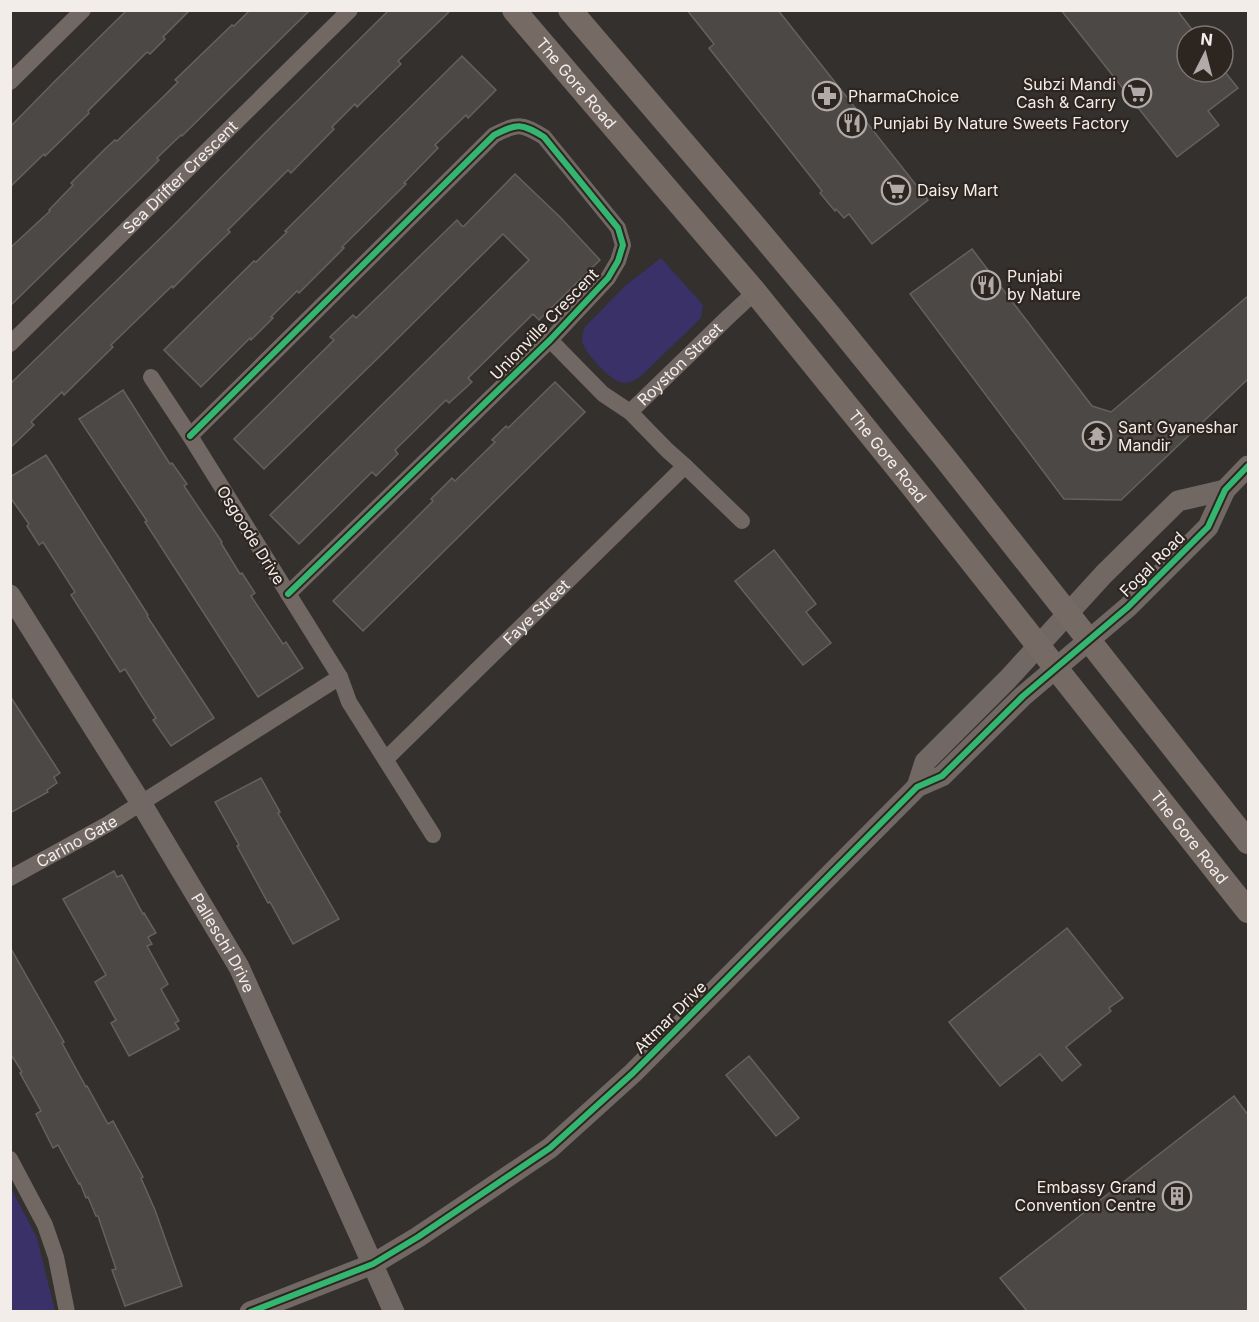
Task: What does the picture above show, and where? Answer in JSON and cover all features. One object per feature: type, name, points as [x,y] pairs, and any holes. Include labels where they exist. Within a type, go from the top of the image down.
[{"type":"main road","name":"The Gore Road","points":[[514,10],[755,292],[1248,910]]},
{"type":"main road","points":[[570,10],[830,316],[938,449],[1248,842]]},
{"type":"street","points":[[10,82],[83,10]]},
{"type":"street","name":"Sea Drifter Crescent","points":[[10,344],[350,10]]},
{"type":"street","name":"Unionville Crescent","points":[[190,436],[494,135],[511,126],[528,127],[544,137],[618,228],[623,245],[618,261],[608,278],[550,340],[288,594]]},
{"type":"street","name":"Royston Street","points":[[550,340],[603,394],[630,412],[755,292]]},
{"type":"street","name":"Osgoode Drive","points":[[151,376],[340,677],[349,702],[433,835]]},
{"type":"street","points":[[630,412],[742,521]]},
{"type":"street","name":"Faye Street","points":[[386,759],[685,466]]},
{"type":"street","name":"Fogal Road","points":[[1057,668],[1128,607],[1208,527],[1225,490],[1248,466]]},
{"type":"street","name":"Fogal Road","points":[[1038,645],[1104,574],[1178,501],[1225,490]]},
{"type":"street","name":"Palleschi Drive","points":[[10,595],[141,803],[239,967],[394,1311]]},
{"type":"street","name":"Attmar Drive","points":[[917,787],[925,762],[1008,679],[1038,645]]},
{"type":"street","name":"Attmar Drive","points":[[250,1311],[373,1264],[418,1237],[550,1148],[633,1073],[917,787],[942,776],[1023,696],[1057,668]]},
{"type":"street","points":[[141,803],[340,677]]},
{"type":"street","name":"Carino Gate","points":[[10,878],[108,824],[141,803]]},
{"type":"street","points":[[10,1160],[45,1225],[56,1257],[67,1311]]},
{"type":"shaded area","points":[[661,258],[703,305],[701,318],[642,375],[623,383],[604,371],[587,352],[582,341],[584,330],[625,286]]},
{"type":"shaded area","points":[[10,1186],[37,1238],[55,1311],[11,1311]]},
{"type":"building","points":[[127,10],[190,10],[163,37],[165,39],[150,54],[147,52],[88,111],[89,113],[80,122],[10,187],[10,127]]},
{"type":"building","points":[[250,10],[310,10],[157,158],[159,160],[10,306],[10,248],[50,211],[73,185],[71,183],[106,148],[115,140],[117,141],[165,95],[178,82],[175,80]]},
{"type":"building","points":[[389,10],[451,10],[398,61],[401,64],[357,107],[355,104],[332,127],[334,129],[291,173],[288,170],[228,230],[230,232],[111,345],[113,347],[64,395],[62,392],[31,422],[34,425],[10,448],[10,384],[172,227]]},
{"type":"building","points":[[687,10],[778,10],[928,200],[872,244],[849,214],[844,218],[820,193],[822,191],[709,48],[714,44]]},
{"type":"building","points":[[1061,10],[1177,10],[1188,24],[1175,24],[1175,84],[1235,84],[1238,88],[1208,111],[1219,125],[1177,157]]},
{"type":"building","points":[[462,56],[496,90],[468,118],[466,115],[435,145],[438,148],[404,183],[406,184],[299,293],[297,291],[251,340],[250,338],[201,387],[164,350],[254,261],[256,262],[287,232],[285,231]]},
{"type":"building","points":[[515,174],[600,260],[539,320],[533,314],[468,378],[472,382],[449,403],[446,400],[395,450],[398,454],[376,476],[372,472],[299,544],[270,515],[529,260],[503,234],[264,469],[234,439],[334,340],[330,337],[353,315],[356,318],[457,220],[464,226]]},
{"type":"building","points":[[972,249],[1092,406],[1111,412],[1248,296],[1248,379],[1121,500],[1064,499],[910,294]]},
{"type":"building","points":[[555,382],[585,412],[363,631],[333,601],[433,501],[431,499],[452,478],[455,481],[495,442],[492,440],[506,426],[508,428]]},
{"type":"building","points":[[123,390],[170,464],[172,463],[187,484],[184,486],[222,542],[240,574],[242,573],[255,593],[251,596],[283,644],[286,642],[303,668],[258,697],[145,522],[147,521],[79,419]]},
{"type":"building","points":[[46,455],[214,718],[171,746],[153,720],[156,718],[125,669],[120,672],[71,595],[75,592],[43,542],[39,545],[27,526],[29,524],[10,497],[10,477]]},
{"type":"building","points":[[774,550],[816,604],[806,612],[831,643],[803,665],[735,581]]},
{"type":"building","points":[[10,696],[60,773],[54,777],[57,783],[47,790],[48,792],[10,813]]},
{"type":"building","points":[[261,778],[280,812],[278,813],[339,919],[293,944],[270,902],[268,903],[215,802]]},
{"type":"building","points":[[114,871],[117,877],[122,875],[156,933],[148,937],[152,944],[147,946],[168,984],[161,989],[179,1021],[175,1023],[179,1029],[129,1056],[111,1023],[116,1020],[95,982],[106,975],[63,899]]},
{"type":"building","points":[[1067,928],[1123,998],[1109,1008],[1111,1011],[1066,1047],[1081,1065],[1062,1081],[1040,1054],[1000,1086],[949,1022]]},
{"type":"building","points":[[10,947],[64,1042],[62,1043],[86,1087],[108,1124],[113,1121],[143,1177],[141,1178],[182,1286],[125,1306],[112,1270],[116,1269],[98,1216],[58,1145],[53,1148],[36,1114],[41,1111],[10,1053]]},
{"type":"building","points":[[749,1056],[799,1118],[776,1136],[726,1075]]},
{"type":"building","name":"Embassy Grand Convention Centre","points":[[1234,1096],[1248,1115],[1248,1311],[1027,1311],[1000,1278]]},
{"type":"cycle path","points":[[190,436],[494,135],[519,126],[544,137],[618,228],[623,245],[618,261],[608,278],[550,340],[288,594]]},
{"type":"cycle path","points":[[250,1312],[373,1264],[418,1237],[550,1148],[633,1073],[917,787],[942,776],[1023,696],[1128,607],[1208,527],[1225,490],[1248,466]]},
{"type":"place","name":"Subzi Mandi Cash & Carry","points":[[1137,93]]},
{"type":"place","name":"PharmaChoice","points":[[827,96]]},
{"type":"place","name":"Punjabi By Nature Sweets Factory","points":[[852,123]]},
{"type":"place","name":"Daisy Mart","points":[[896,190]]},
{"type":"place","name":"Punjabi by Nature","points":[[986,285]]},
{"type":"place","name":"Sant Gyaneshar Mandir","points":[[1097,436]]},
{"type":"place","name":"Embassy Grand Convention Centre","points":[[1177,1196]]}]
